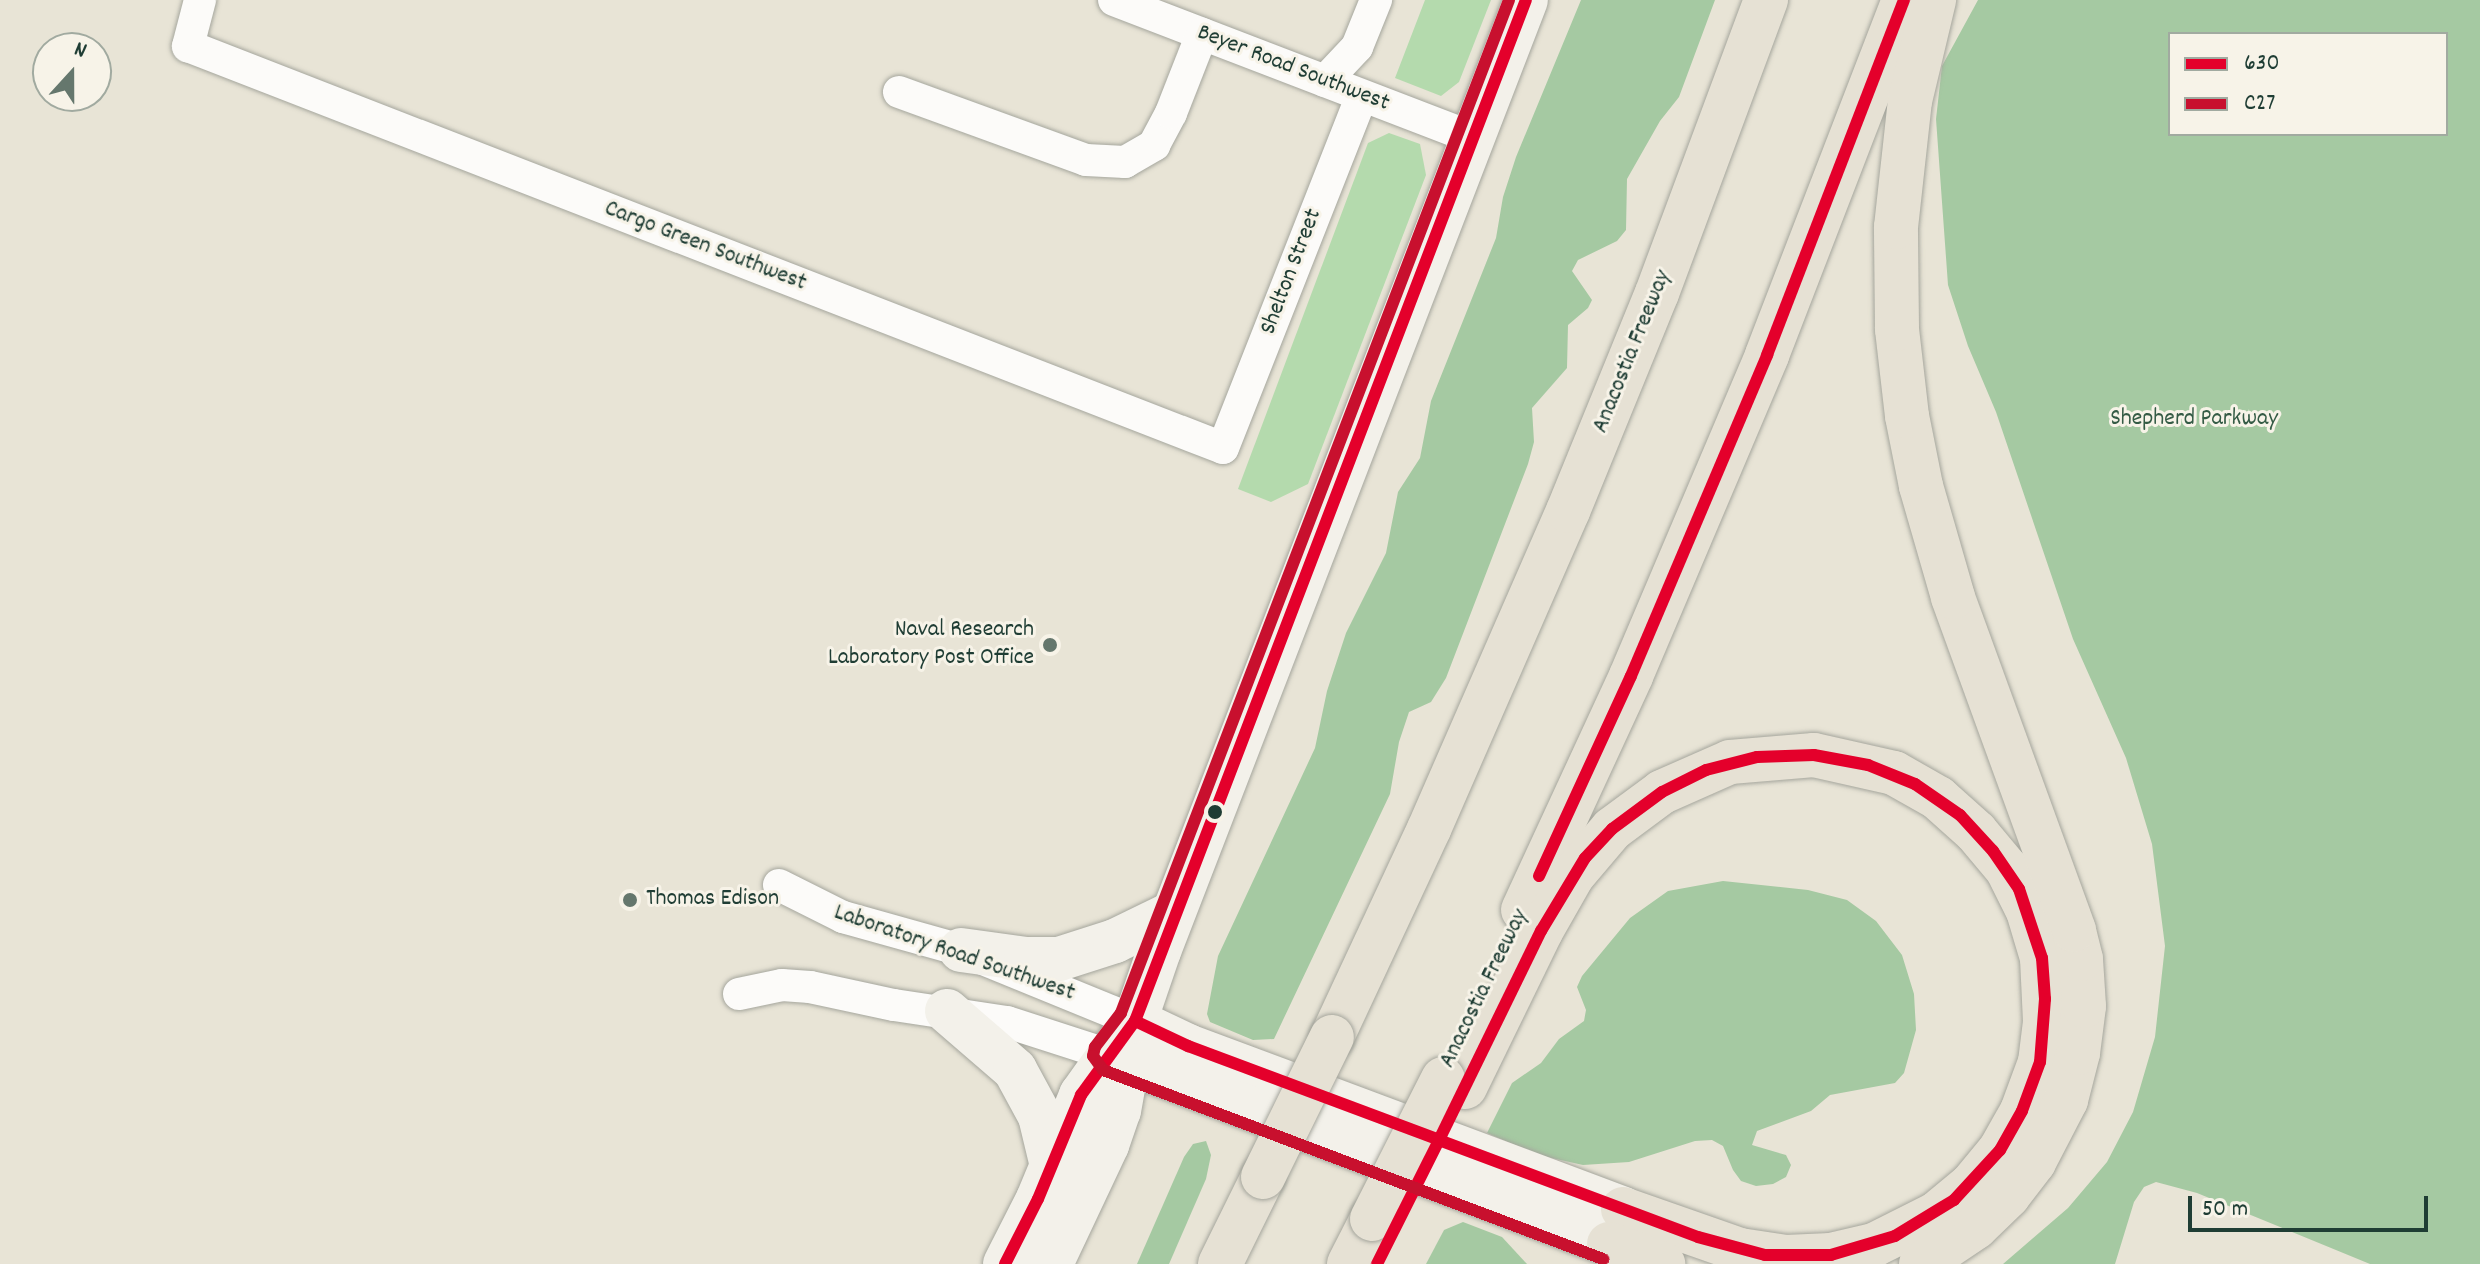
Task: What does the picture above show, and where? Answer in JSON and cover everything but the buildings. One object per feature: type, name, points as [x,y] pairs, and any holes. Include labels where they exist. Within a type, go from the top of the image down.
[{"type":"highway","name":"Anacostia Freeway","points":[[1220,1264],[1332,1037],[1429,829],[1557,537],[1657,293],[1766,0]]},
{"type":"highway","name":"Anacostia Freeway","points":[[1349,1264],[1382,1236],[1454,1083],[1767,355],[1904,0]]},
{"type":"highway","points":[[1921,1264],[1976,1227],[2008,1196],[2034,1162],[2066,1100],[2078,1053],[2084,1006],[2081,959],[2074,930],[1953,597],[1921,486],[1907,416],[1897,329],[1897,217],[1910,101],[1934,0]]},
{"type":"highway","points":[[1454,1083],[1573,875],[1612,829],[1662,792],[1730,762],[1814,755],[1894,773],[1938,798],[1976,832],[2007,869],[2028,911],[2042,958],[2045,1022],[2040,1062],[2022,1111],[2000,1150],[1954,1200],[1916,1226],[1874,1245],[1831,1255],[1786,1257],[1610,1239]]},
{"type":"highway","points":[[1610,1239],[1663,1264]]},
{"type":"street","name":"Cargo Green Southwest","points":[[200,0],[188,46],[1223,448]]},
{"type":"street","name":"Beyer Road Southwest","points":[[1114,0],[1473,138]]},
{"type":"street","points":[[1325,81],[1357,47],[1376,0]]},
{"type":"street","points":[[1051,1264],[1107,1145],[1119,1111],[1124,1046],[1526,0]]},
{"type":"street","points":[[899,92],[1086,160],[1125,162],[1154,145],[1171,113],[1202,34]]},
{"type":"street","name":"Shelton Street","points":[[1223,448],[1362,96]]},
{"type":"street","name":"Laboratory Road Southwest","points":[[779,885],[843,917],[961,950],[1124,1046],[1610,1239]]},
{"type":"street","points":[[961,950],[1026,959],[1059,959],[1115,941],[1173,913]]},
{"type":"street","name":"Laboratory Road Southwest","points":[[739,994],[769,986],[796,985],[1124,1046]]},
{"type":"street","points":[[947,1011],[1015,1070],[1040,1116],[1052,1166]]},
{"type":"street","points":[[1005,1264],[1052,1166],[1081,1095],[1124,1046]]},
{"type":"green space","points":[[1425,0],[1491,0],[1459,82],[1441,96],[1395,78]]},
{"type":"green space","points":[[1581,0],[1715,0],[1679,97],[1660,121],[1627,179],[1626,230],[1617,241],[1578,260],[1572,271],[1592,300],[1588,308],[1568,325],[1567,368],[1532,408],[1534,442],[1528,464],[1446,678],[1431,702],[1409,712],[1399,742],[1390,794],[1274,1039],[1253,1040],[1210,1022],[1207,1014],[1218,956],[1315,748],[1327,691],[1346,633],[1386,553],[1398,492],[1420,458],[1431,401],[1496,238],[1503,197],[1516,157]]},
{"type":"green space","name":"Shepherd Parkway","points":[[1978,0],[2480,0],[2480,1264],[2370,1264],[2197,1193],[2156,1182],[2144,1187],[2134,1202],[2115,1264],[2003,1264],[2068,1208],[2107,1162],[2133,1112],[2155,1037],[2165,946],[2152,844],[2126,758],[2073,639],[1996,412],[1968,346],[1948,285],[1936,119],[1942,66]]},
{"type":"green space","points":[[1389,133],[1420,144],[1426,175],[1308,484],[1271,502],[1238,489],[1368,143]]},
{"type":"green space","points":[[1723,881],[1808,890],[1847,900],[1876,921],[1902,955],[1914,994],[1916,1030],[1904,1073],[1895,1083],[1830,1095],[1811,1111],[1757,1131],[1752,1145],[1786,1155],[1791,1165],[1786,1177],[1773,1184],[1756,1186],[1741,1181],[1723,1146],[1712,1140],[1695,1141],[1629,1162],[1583,1165],[1538,1155],[1487,1133],[1512,1083],[1541,1063],[1559,1039],[1584,1021],[1586,1010],[1577,987],[1582,976],[1630,918],[1668,891]]},
{"type":"green space","points":[[1206,1141],[1211,1155],[1206,1179],[1169,1264],[1137,1264],[1184,1157],[1193,1144]]},
{"type":"green space","points":[[1463,1222],[1502,1237],[1527,1264],[1426,1264],[1444,1230]]},
{"type":"transit line","name":"C27","points":[[1509,0],[1121,1013],[1095,1047],[1093,1056],[1103,1070],[1603,1259]]},
{"type":"transit line","name":"630","points":[[1005,1264],[1038,1199],[1081,1095],[1135,1021],[1526,0]]},
{"type":"transit line","name":"630","points":[[1539,876],[1631,676],[1767,355],[1904,0]]},
{"type":"transit line","name":"630","points":[[1814,755],[1868,765],[1915,784],[1960,815],[1993,851],[2019,889],[2042,958],[2045,999],[2040,1062],[2022,1111],[2000,1150],[1954,1200],[1895,1236],[1831,1255],[1765,1255],[1698,1237],[1439,1140],[1541,931],[1585,858],[1612,829],[1662,792],[1706,770],[1757,757],[1814,755]]},
{"type":"transit line","name":"630","points":[[1135,1021],[1188,1046],[1439,1140]]},
{"type":"transit line","name":"630","points":[[1377,1264],[1439,1140]]},
{"type":"place","name":"Naval Research Laboratory Post Office","points":[[1050,645]]},
{"type":"place","name":"Thomas Edison","points":[[630,900]]}]
